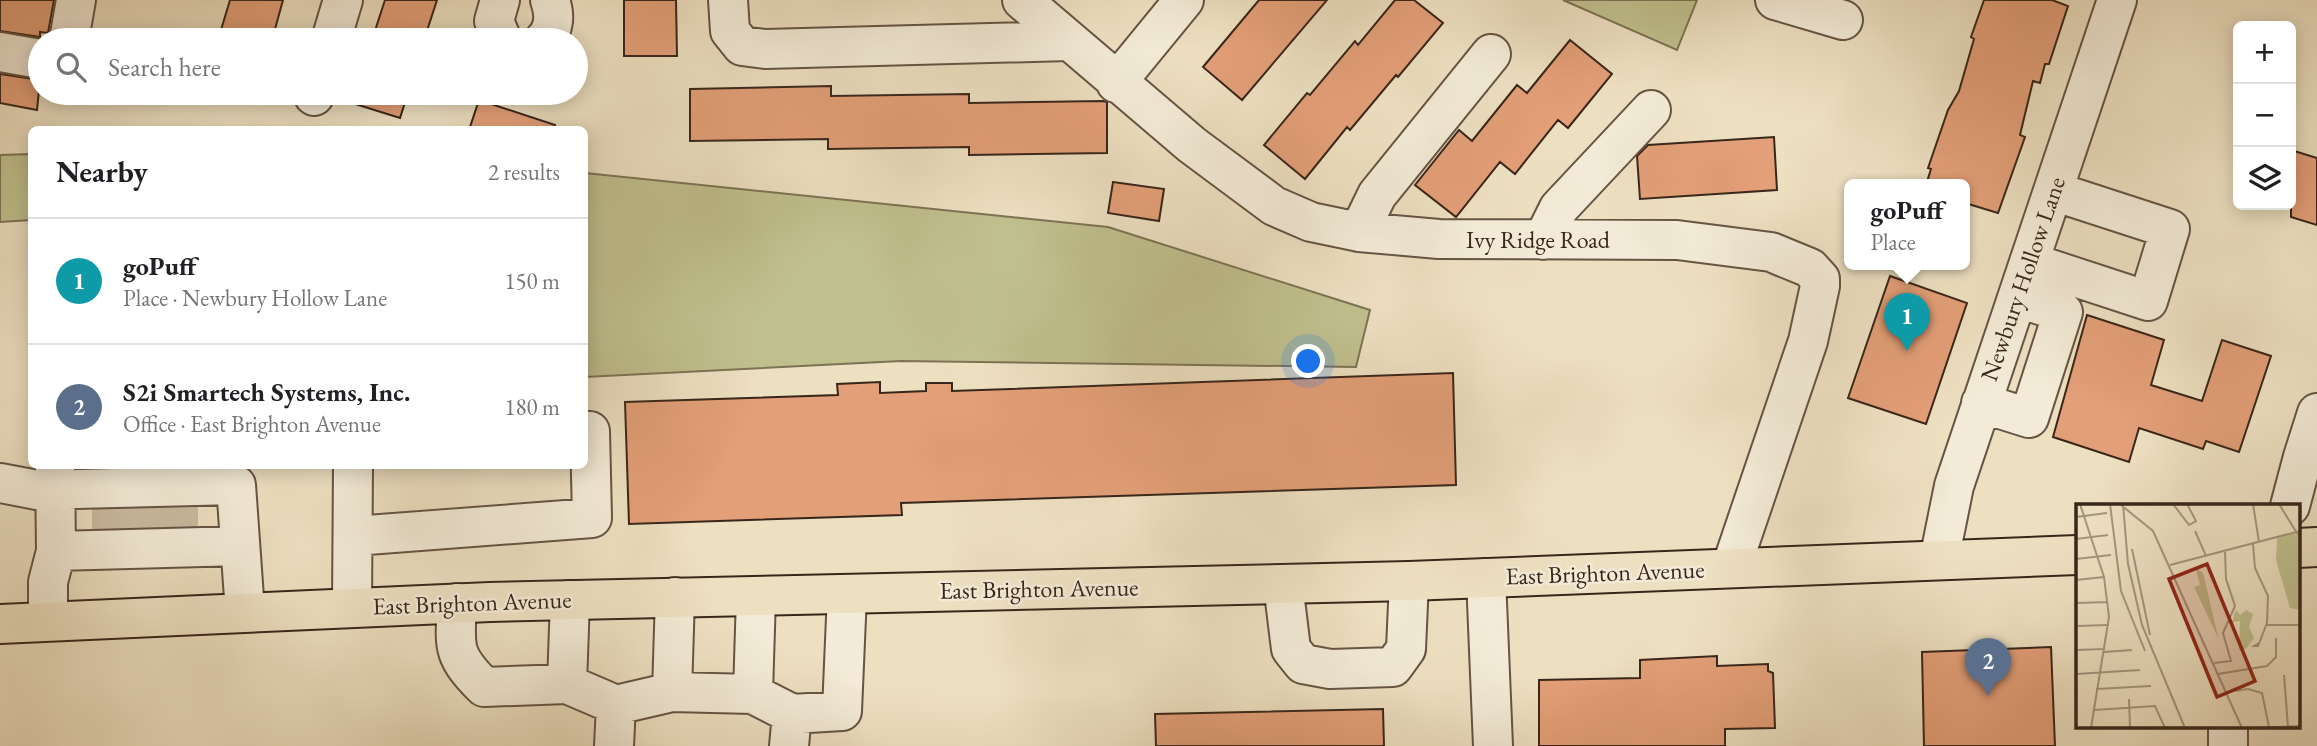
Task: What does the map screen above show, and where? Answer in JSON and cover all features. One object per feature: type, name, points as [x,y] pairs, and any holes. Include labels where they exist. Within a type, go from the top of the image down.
[{"type":"main road","name":"East Brighton Avenue","points":[[0,624],[457,603],[1409,581],[2076,555]]},
{"type":"street","points":[[71,28],[76,0]]},
{"type":"street","points":[[335,28],[343,0]]},
{"type":"street","points":[[497,28],[494,21],[500,0]]},
{"type":"street","points":[[550,0],[554,18],[551,28]]},
{"type":"street","points":[[728,0],[730,31],[743,46],[765,49],[1069,41]]},
{"type":"street","name":"Ivy Ridge Road","points":[[1022,0],[1116,83],[1192,145],[1275,206],[1311,222],[1359,232],[1438,239],[1677,240],[1771,252],[1810,268],[1820,279],[1821,286],[1808,341],[1731,568]]},
{"type":"street","points":[[1116,83],[1184,0]]},
{"type":"street","points":[[1775,0],[1843,20]]},
{"type":"street","name":"Newbury Hollow Lane","points":[[1940,560],[1954,486],[2117,0]]},
{"type":"street","points":[[0,52],[28,57]]},
{"type":"street","points":[[1359,232],[1377,195],[1491,54]]},
{"type":"street","points":[[1543,240],[1559,208],[1651,110]]},
{"type":"street","points":[[2029,261],[2148,301],[2170,229],[2053,191]]},
{"type":"street","points":[[1981,403],[2029,418],[2063,312],[2017,298]]},
{"type":"street","points":[[2290,504],[2317,413]]},
{"type":"street","points":[[354,536],[592,518],[588,431]]},
{"type":"street","points":[[352,607],[353,469]]},
{"type":"street","points":[[56,551],[146,519],[236,475],[246,612]]},
{"type":"street","points":[[55,478],[146,519],[240,546]]},
{"type":"street","points":[[0,483],[37,490],[55,478]]},
{"type":"street","points":[[48,621],[48,582],[56,551],[55,478]]},
{"type":"street","points":[[1486,578],[1493,746]]},
{"type":"street","points":[[1283,584],[1292,649],[1303,664],[1330,669],[1393,667],[1406,649],[1409,581]]},
{"type":"street","points":[[457,603],[455,645],[464,667],[484,687],[567,684],[616,705],[672,692],[753,694],[791,730],[842,711],[847,594]]},
{"type":"street","points":[[753,694],[756,596]]},
{"type":"street","points":[[672,692],[675,597]]},
{"type":"street","points":[[567,684],[570,600]]},
{"type":"street","points":[[614,746],[616,705]]},
{"type":"street","points":[[2228,728],[2228,746]]},
{"type":"green space","points":[[1563,0],[1697,0],[1677,50]]},
{"type":"green space","points":[[28,154],[28,220],[0,222],[0,155]]},
{"type":"green space","points":[[588,173],[1108,227],[1370,310],[1356,367],[901,361],[588,377]]},
{"type":"building","points":[[0,0],[54,0],[49,28],[28,28],[28,35],[0,31]]},
{"type":"building","points":[[230,0],[283,0],[275,28],[222,28]]},
{"type":"building","points":[[385,0],[437,0],[428,28],[376,28]]},
{"type":"building","points":[[624,0],[676,0],[677,56],[624,56]]},
{"type":"building","points":[[1259,0],[1327,0],[1242,100],[1203,67]]},
{"type":"building","points":[[1395,0],[1414,0],[1443,23],[1350,130],[1347,127],[1305,179],[1264,145],[1307,93],[1310,95],[1355,41],[1358,45]]},
{"type":"building","points":[[1984,0],[2052,0],[2068,6],[2049,64],[2045,64],[2040,83],[2033,81],[2020,135],[2025,137],[1998,213],[1970,205],[1970,179],[1928,179],[1931,169],[1928,168],[1948,110],[1959,91],[1974,39],[1971,37]]},
{"type":"building","points":[[1570,40],[1612,74],[1568,128],[1558,120],[1515,174],[1500,162],[1456,217],[1415,185],[1459,130],[1472,141],[1517,85],[1527,93]]},
{"type":"building","points":[[0,74],[28,78],[28,105],[38,105],[37,110],[0,103]]},
{"type":"building","points":[[831,86],[831,96],[969,94],[969,103],[1103,101],[1107,102],[1107,153],[969,155],[969,147],[828,149],[828,139],[690,141],[690,89]]},
{"type":"building","points":[[358,105],[404,105],[400,118]]},
{"type":"building","points":[[477,105],[494,105],[555,125],[555,126],[470,126]]},
{"type":"building","points":[[1774,137],[1777,190],[1640,199],[1637,156],[1648,145]]},
{"type":"building","points":[[2296,152],[2317,158],[2317,225],[2291,217],[2291,210],[2296,210]]},
{"type":"building","points":[[1113,182],[1164,189],[1159,221],[1108,213]]},
{"type":"building","points":[[1890,276],[1967,303],[1926,424],[1848,398]]},
{"type":"building","points":[[2087,315],[2164,340],[2151,385],[2202,401],[2222,340],[2271,356],[2239,452],[2206,441],[2203,449],[2139,428],[2129,462],[2053,437]]},
{"type":"building","points":[[1453,373],[1456,485],[901,503],[902,515],[629,524],[625,402],[838,395],[837,384],[880,382],[880,393],[926,391],[926,383],[952,383],[952,391]]},
{"type":"building","points":[[2051,647],[2055,746],[1924,746],[1922,652]]},
{"type":"building","points":[[1717,656],[1717,666],[1768,664],[1768,671],[1773,673],[1775,728],[1725,729],[1725,746],[1539,746],[1539,680],[1640,678],[1640,660]]},
{"type":"building","points":[[1383,709],[1384,746],[1156,746],[1155,714]]},
{"type":"tunnel","points":[[148,502],[149,536]]},
{"type":"tunnel","points":[[111,503],[111,535]]},
{"type":"tunnel","points":[[179,504],[179,535]]},
{"type":"place","name":"goPuff","points":[[1907,351]]},
{"type":"place","name":"S2i Smartech Systems, Inc.","points":[[1988,696]]}]
